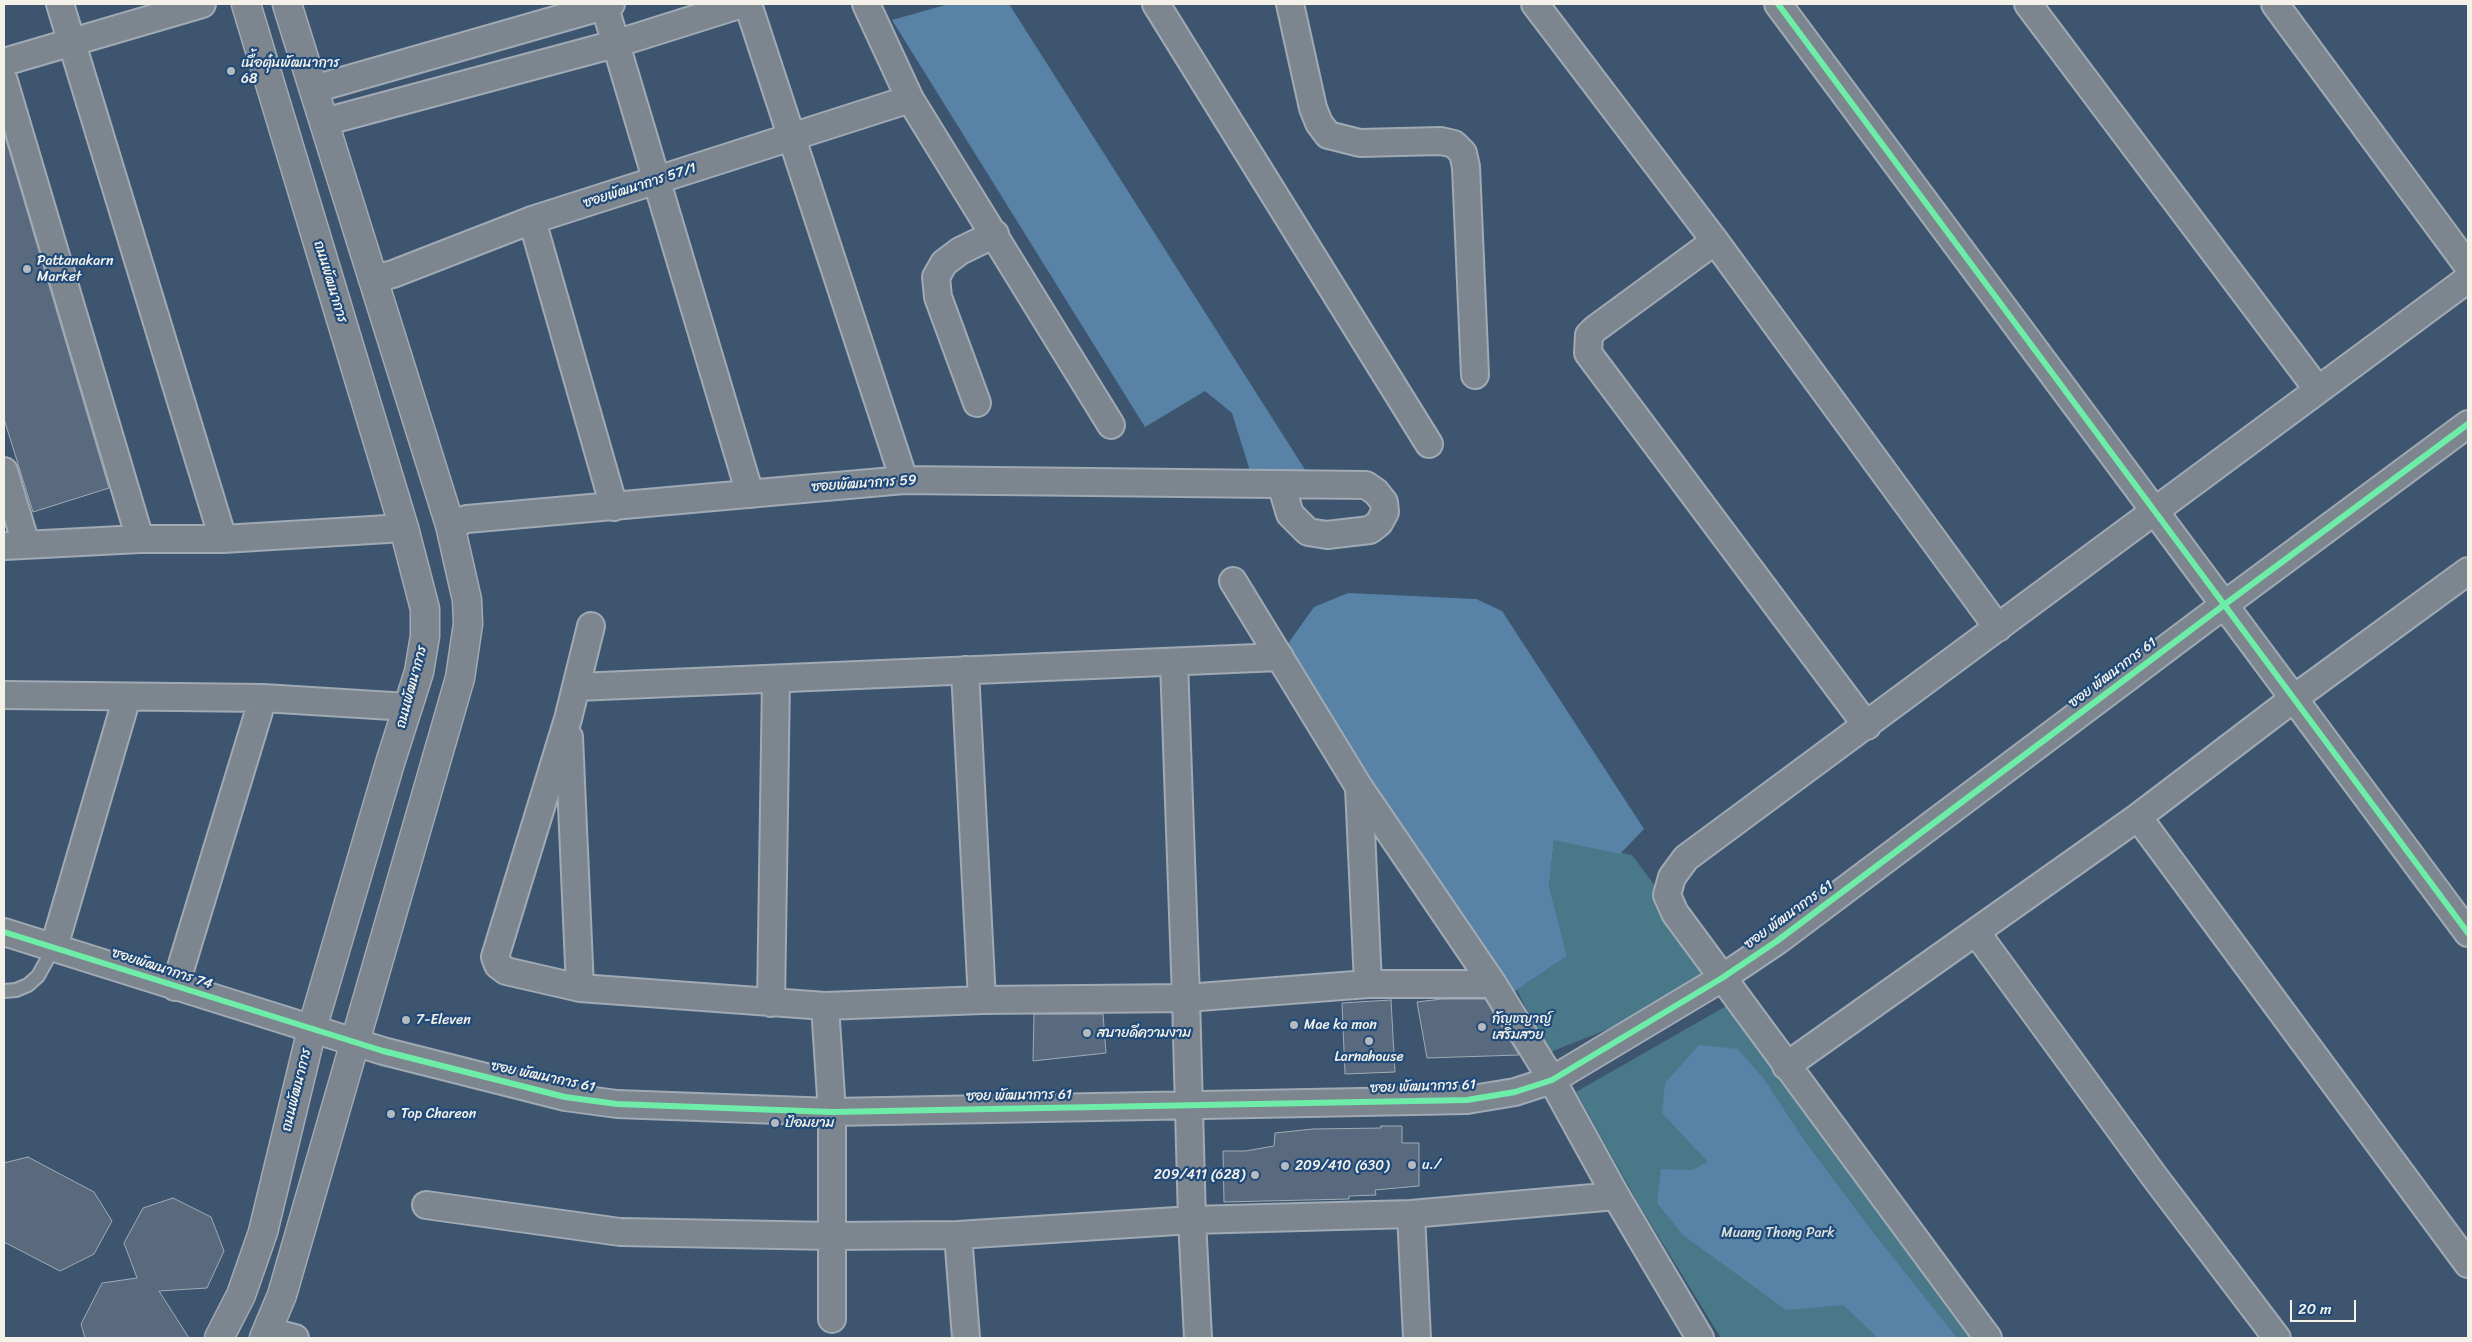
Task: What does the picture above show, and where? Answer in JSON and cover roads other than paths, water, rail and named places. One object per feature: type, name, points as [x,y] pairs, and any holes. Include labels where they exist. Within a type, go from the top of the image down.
[{"type":"main road","name":"ถนนพัฒนาการ","points":[[219,1338],[241,1295],[263,1232],[312,1029],[419,672],[425,636],[425,609],[404,528],[246,4]]},
{"type":"main road","points":[[266,1334],[284,1288],[460,678],[468,624],[467,600],[450,525],[287,4]]},
{"type":"street","points":[[60,4],[223,539]]},
{"type":"street","points":[[4,62],[202,4]]},
{"type":"street","points":[[314,89],[607,4],[615,44],[658,180],[750,494]]},
{"type":"street","points":[[324,122],[615,44],[742,4]]},
{"type":"street","points":[[748,4],[904,480]]},
{"type":"street","points":[[866,4],[910,99],[995,234],[1111,425]]},
{"type":"street","points":[[1156,4],[1429,444]]},
{"type":"street","points":[[1290,4],[1312,108],[1319,123],[1328,134],[1360,143],[1441,141],[1454,144],[1463,153],[1466,167],[1475,375]]},
{"type":"street","points":[[1535,4],[1715,242],[1998,628]]},
{"type":"street","points":[[1778,4],[2468,933]]},
{"type":"street","points":[[2028,4],[2318,390]]},
{"type":"street","points":[[2276,4],[2468,266]]},
{"type":"street","points":[[4,81],[140,540]]},
{"type":"street","name":"ซอยพัฒนาการ 57/1","points":[[373,279],[393,274],[532,220],[910,99]]},
{"type":"street","points":[[532,220],[614,507]]},
{"type":"street","points":[[977,403],[938,297],[936,277],[944,263],[960,251],[995,234]]},
{"type":"street","points":[[1715,242],[1595,328],[1589,335],[1588,353],[1867,726]]},
{"type":"street","points":[[1988,1338],[1675,913],[1667,895],[1672,877],[1686,858],[2155,513],[2468,279]]},
{"type":"street","name":"ซอย พัฒนาการ 61","points":[[354,1042],[565,1097],[617,1104],[832,1112],[1467,1100],[1515,1092],[1552,1080],[1722,978],[1777,941],[2468,424]]},
{"type":"street","points":[[4,471],[15,545],[223,539],[404,528]]},
{"type":"street","name":"ซอยพัฒนาการ 59","points":[[450,525],[467,520],[904,480],[1281,484]]},
{"type":"street","points":[[1233,581],[1359,787],[1493,984],[1552,1080],[1616,1196],[1700,1338]]},
{"type":"street","points":[[1786,1066],[2138,817],[2293,699],[2464,584]]},
{"type":"street","points":[[591,626],[568,719],[494,957],[498,965],[506,972],[580,988],[825,1006],[982,1000],[1186,998],[1368,984],[1493,984]]},
{"type":"street","points":[[577,687],[1280,657]]},
{"type":"street","points":[[1174,662],[1190,1106],[1192,1220],[1198,1338]]},
{"type":"street","points":[[965,670],[982,1000]]},
{"type":"street","points":[[772,1003],[776,680]]},
{"type":"street","points":[[4,695],[263,698],[408,706]]},
{"type":"street","points":[[54,946],[127,697]]},
{"type":"street","points":[[175,987],[263,698]]},
{"type":"street","points":[[568,719],[580,988]]},
{"type":"street","points":[[1359,787],[1368,984]]},
{"type":"street","points":[[2138,817],[2468,1264]]},
{"type":"street","name":"ซอยพัฒนาการ 74","points":[[4,932],[54,946],[175,987],[354,1042]]},
{"type":"street","points":[[1976,932],[2154,1176],[2277,1338]]},
{"type":"street","points":[[825,1006],[832,1112],[832,1319]]},
{"type":"street","points":[[426,1205],[620,1232],[832,1236],[958,1235],[1192,1220],[1412,1214],[1616,1196]]},
{"type":"street","points":[[1412,1214],[1417,1338]]},
{"type":"street","points":[[958,1235],[966,1338]]},
{"type":"street","points":[[266,1334],[295,1338]]},
{"type":"lane","points":[[4,991],[16,990],[28,985],[38,976],[54,946]]},
{"type":"place","name":"เนื้อตุ๋นพัฒนาการ 68","points":[[231,71]]},
{"type":"place","name":"Pattanakarn Market","points":[[27,269]]},
{"type":"place","name":"7-Eleven","points":[[406,1020]]},
{"type":"place","name":"Mae ka mon","points":[[1294,1025]]},
{"type":"place","name":"กัญชญาญ์ เสริมสวย","points":[[1482,1027]]},
{"type":"place","name":"สบายดีความงาม","points":[[1087,1033]]},
{"type":"place","name":"Larnahouse","points":[[1369,1041]]},
{"type":"place","name":"Top Chareon","points":[[391,1114]]},
{"type":"place","name":"ป้อมยาม","points":[[775,1123]]},
{"type":"place","name":"u./","points":[[1412,1165]]},
{"type":"place","name":"209/410 (630)","points":[[1285,1166]]},
{"type":"place","name":"209/411 (628)","points":[[1255,1175]]},
{"type":"park label","name":"Muang Thong Park","points":[[1778,1233]]}]
